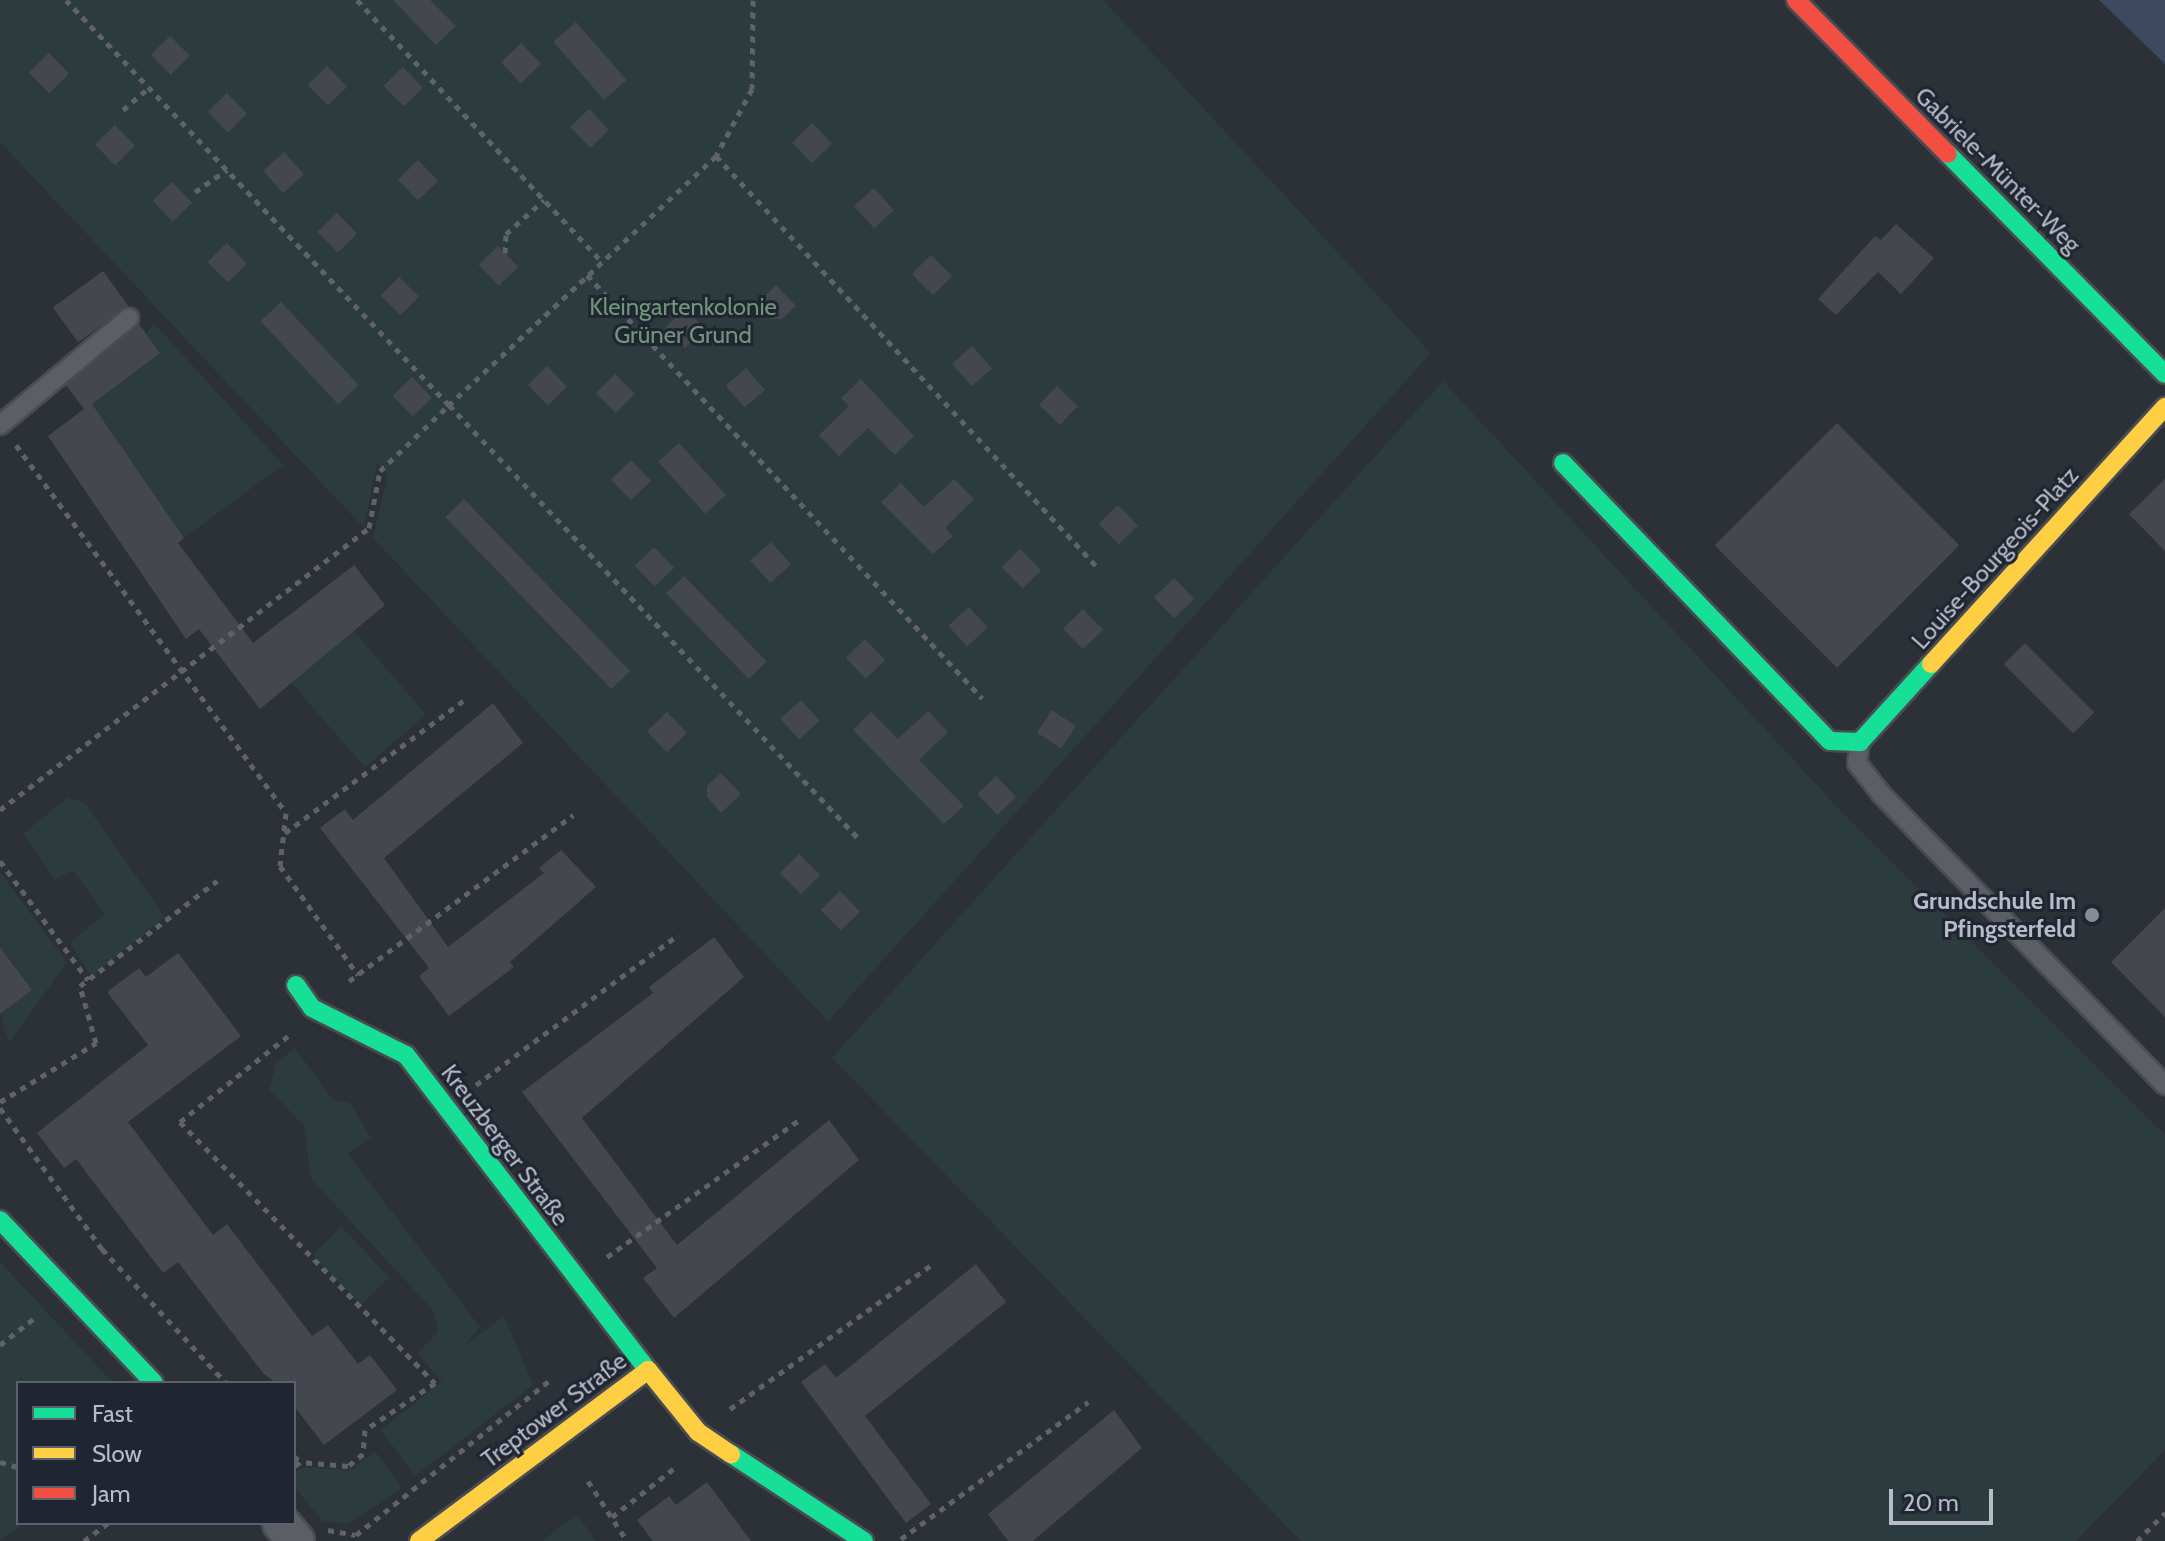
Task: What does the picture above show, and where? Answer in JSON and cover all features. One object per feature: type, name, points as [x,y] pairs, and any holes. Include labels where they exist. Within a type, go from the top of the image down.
[{"type":"street","name":"Gabriele-Münter-Weg","points":[[1796,0],[2165,374]]},
{"type":"street","name":"Louise-Bourgeois-Platz","points":[[1860,742],[2165,407]]},
{"type":"street","points":[[1563,463],[1830,741],[1860,742]]},
{"type":"street","name":"Kreuzberger Straße","points":[[296,985],[312,1008],[406,1055],[648,1370]]},
{"type":"street","points":[[0,1220],[152,1381]]},
{"type":"street","name":"Treptower Straße","points":[[419,1541],[648,1370],[704,1436],[864,1541]]},
{"type":"street","points":[[286,1525],[309,1535]]},
{"type":"lane","points":[[1,425],[129,318]]},
{"type":"lane","points":[[1860,742],[1857,763],[1881,794],[2165,1085]]},
{"type":"path","points":[[66,0],[859,839]]},
{"type":"path","points":[[357,0],[603,263]]},
{"type":"path","points":[[0,810],[178,670],[369,528],[380,471],[716,156],[752,89],[753,0]]},
{"type":"path","points":[[123,110],[149,87]]},
{"type":"path","points":[[716,156],[1098,568]]},
{"type":"path","points":[[195,192],[227,170]]},
{"type":"path","points":[[505,253],[506,234],[544,200]]},
{"type":"path","points":[[587,275],[982,698]]},
{"type":"path","points":[[1,425],[286,813],[280,866],[358,975]]},
{"type":"path","points":[[284,834],[467,698]]},
{"type":"path","points":[[296,1458],[300,1462],[348,1466],[363,1454],[365,1430],[435,1383],[180,1122],[285,1040],[312,1008],[573,815]]},
{"type":"path","points":[[0,861],[88,980]]},
{"type":"path","points":[[0,1102],[96,1043],[80,986],[217,881]]},
{"type":"path","points":[[446,1108],[678,935]]},
{"type":"path","points":[[0,1108],[102,1249],[224,1381]]},
{"type":"path","points":[[577,1279],[802,1118]]},
{"type":"path","points":[[612,1517],[704,1436],[931,1265]]},
{"type":"path","points":[[0,1345],[67,1293]]},
{"type":"path","points":[[309,1535],[356,1535],[553,1378]]},
{"type":"path","points":[[899,1541],[1088,1402]]},
{"type":"path","points":[[296,1465],[300,1462]]},
{"type":"path","points":[[588,1481],[627,1541]]},
{"type":"path","points":[[2137,1541],[2165,1513]]},
{"type":"path","points":[[84,1541],[105,1525]]},
{"type":"green space","name":"Kleingartenkolonie Grüner Grund","points":[[0,0],[1103,0],[1431,353],[828,1021],[373,538],[388,474],[377,463],[364,528],[0,142]]},
{"type":"green space","points":[[154,323],[283,465],[184,538],[92,404]]},
{"type":"green space","points":[[1443,381],[1838,808],[2165,1135],[2165,1450],[2076,1541],[1301,1541],[832,1058]]},
{"type":"green space","points":[[352,629],[426,714],[365,767],[291,682]]},
{"type":"green space","points":[[68,797],[84,802],[165,917],[92,977],[70,943],[104,914],[73,870],[55,880],[23,834]]},
{"type":"green space","points":[[0,872],[67,962],[9,1043],[0,1014],[32,990],[0,947]]},
{"type":"green space","points":[[295,1048],[333,1100],[350,1103],[371,1137],[348,1154],[480,1327],[463,1347],[504,1316],[533,1385],[415,1476],[381,1430],[442,1381],[417,1353],[439,1331],[432,1309],[311,1179],[304,1126],[269,1089],[277,1062]]},
{"type":"green space","points":[[341,1227],[390,1277],[361,1305],[312,1255]]},
{"type":"green space","points":[[0,1262],[111,1381],[16,1381],[16,1525],[21,1525],[0,1541]]},
{"type":"green space","points":[[375,1451],[402,1488],[347,1524],[322,1521],[296,1488],[296,1472],[302,1467],[350,1470]]},
{"type":"green space","points":[[577,1514],[596,1541],[542,1541]]},
{"type":"water","points":[[2099,0],[2165,0],[2165,64]]},
{"type":"building","points":[[393,0],[430,0],[456,26],[436,45]]},
{"type":"building","points":[[576,22],[627,80],[604,100],[553,42]]},
{"type":"building","points":[[170,36],[190,56],[171,75],[151,55]]},
{"type":"building","points":[[521,43],[541,64],[521,83],[501,62]]},
{"type":"building","points":[[49,53],[69,74],[49,93],[29,72]]},
{"type":"building","points":[[327,66],[347,87],[328,106],[308,85]]},
{"type":"building","points":[[403,67],[423,88],[404,107],[384,86]]},
{"type":"building","points":[[227,93],[247,114],[228,133],[208,112]]},
{"type":"building","points":[[589,109],[609,130],[590,148],[570,127]]},
{"type":"building","points":[[812,123],[832,144],[812,163],[792,142]]},
{"type":"building","points":[[115,125],[135,146],[115,165],[95,144]]},
{"type":"building","points":[[284,152],[304,174],[283,193],[263,171]]},
{"type":"building","points":[[418,160],[438,181],[418,200],[398,179]]},
{"type":"building","points":[[172,182],[192,203],[173,222],[153,201]]},
{"type":"building","points":[[874,188],[894,210],[874,228],[854,206]]},
{"type":"building","points":[[337,213],[357,234],[338,253],[318,232]]},
{"type":"building","points":[[1896,224],[1934,258],[1901,294],[1878,272],[1836,315],[1818,299],[1875,236],[1881,240]]},
{"type":"building","points":[[227,243],[247,264],[228,283],[208,262]]},
{"type":"building","points":[[498,246],[518,267],[499,286],[479,265]]},
{"type":"building","points":[[931,255],[952,276],[933,295],[912,274]]},
{"type":"building","points":[[103,271],[128,306],[78,342],[53,307]]},
{"type":"building","points":[[399,277],[419,297],[400,315],[381,295]]},
{"type":"building","points":[[776,285],[796,306],[782,319],[771,319],[757,304]]},
{"type":"building","points":[[281,302],[359,385],[338,404],[261,321]]},
{"type":"building","points":[[685,308],[705,329],[685,348],[665,327]]},
{"type":"building","points":[[139,324],[160,353],[92,404],[184,538],[178,543],[253,643],[354,565],[385,605],[260,709],[199,629],[186,639],[48,436],[84,409],[66,385]]},
{"type":"building","points":[[972,346],[992,368],[972,386],[952,364]]},
{"type":"building","points":[[547,366],[567,387],[548,406],[528,385]]},
{"type":"building","points":[[746,368],[765,390],[745,408],[726,386]]},
{"type":"building","points":[[615,374],[635,394],[616,413],[596,393]]},
{"type":"building","points":[[412,377],[432,398],[413,417],[393,396]]},
{"type":"building","points":[[861,379],[914,436],[895,455],[868,428],[839,456],[819,435],[849,406],[841,398]]},
{"type":"building","points":[[1057,386],[1078,406],[1060,425],[1039,405]]},
{"type":"building","points":[[1837,423],[1959,545],[1837,668],[1715,545]]},
{"type":"building","points":[[679,443],[726,495],[705,514],[658,462]]},
{"type":"building","points":[[631,460],[651,481],[631,500],[611,479]]},
{"type":"building","points":[[954,479],[974,499],[945,528],[953,536],[933,554],[881,502],[901,483],[924,507]]},
{"type":"building","points":[[2165,479],[2165,551],[2129,514]]},
{"type":"building","points":[[464,499],[630,671],[611,689],[445,517]]},
{"type":"building","points":[[1118,505],[1138,526],[1119,545],[1099,524]]},
{"type":"building","points":[[771,542],[791,564],[770,583],[750,561]]},
{"type":"building","points":[[654,547],[674,568],[655,587],[635,566]]},
{"type":"building","points":[[1020,549],[1041,570],[1023,589],[1002,567]]},
{"type":"building","points":[[684,576],[767,662],[749,679],[666,593]]},
{"type":"building","points":[[1174,578],[1194,599],[1174,618],[1154,597]]},
{"type":"building","points":[[969,607],[988,628],[967,647],[948,626]]},
{"type":"building","points":[[1083,609],[1103,630],[1083,649],[1063,628]]},
{"type":"building","points":[[865,639],[885,660],[866,679],[846,658]]},
{"type":"building","points":[[2025,643],[2094,712],[2073,734],[2004,664]]},
{"type":"building","points":[[801,700],[820,721],[799,740],[780,719]]},
{"type":"building","points":[[493,703],[523,743],[384,858],[448,947],[544,873],[539,868],[561,850],[596,887],[510,962],[514,967],[449,1016],[419,976],[429,968],[320,828],[345,809],[353,820]]},
{"type":"building","points":[[1052,710],[1076,726],[1061,749],[1037,732]]},
{"type":"building","points":[[928,711],[948,732],[919,760],[964,806],[944,824],[853,730],[871,712],[898,739]]},
{"type":"building","points":[[667,712],[687,733],[667,752],[647,731]]},
{"type":"building","points":[[721,773],[741,794],[721,813],[707,797],[707,786]]},
{"type":"building","points":[[996,776],[1016,797],[997,815],[977,794]]},
{"type":"building","points":[[799,854],[820,875],[801,894],[780,873]]},
{"type":"building","points":[[840,891],[860,912],[841,931],[821,910]]},
{"type":"building","points":[[2165,908],[2165,1017],[2111,962]]},
{"type":"building","points":[[714,937],[744,977],[582,1118],[677,1245],[829,1120],[859,1160],[674,1318],[643,1278],[657,1268],[522,1092],[653,993],[649,987]]},
{"type":"building","points":[[0,947],[32,990],[0,1014]]},
{"type":"building","points":[[178,953],[241,1036],[128,1122],[213,1235],[227,1224],[312,1336],[328,1325],[358,1364],[370,1355],[397,1390],[324,1445],[296,1409],[296,1381],[273,1381],[263,1373],[178,1262],[163,1273],[76,1159],[64,1168],[37,1133],[148,1045],[107,992],[139,968],[146,977]]},
{"type":"building","points":[[976,1264],[1006,1302],[865,1416],[931,1504],[906,1523],[801,1382],[825,1364],[836,1378]]},
{"type":"building","points":[[1114,1410],[1142,1448],[1033,1541],[1008,1541],[988,1514]]},
{"type":"building","points":[[707,1482],[751,1541],[653,1541],[637,1520],[669,1496],[676,1505]]},
{"type":"traffic: fast","points":[[1948,154],[2165,374]]},
{"type":"traffic: fast","points":[[1563,463],[1830,741],[1860,742],[1931,664]]},
{"type":"traffic: fast","points":[[296,985],[312,1008],[406,1055],[648,1370]]},
{"type":"traffic: fast","points":[[0,1220],[152,1381]]},
{"type":"traffic: fast","points":[[731,1454],[864,1541]]},
{"type":"traffic: slow","points":[[1931,664],[2165,407]]},
{"type":"traffic: slow","points":[[419,1541],[648,1370],[698,1432],[731,1454]]},
{"type":"traffic: jam","points":[[1796,0],[1948,154]]},
{"type":"place","name":"Grundschule Im Pfingsterfeld","points":[[2092,915]]}]
